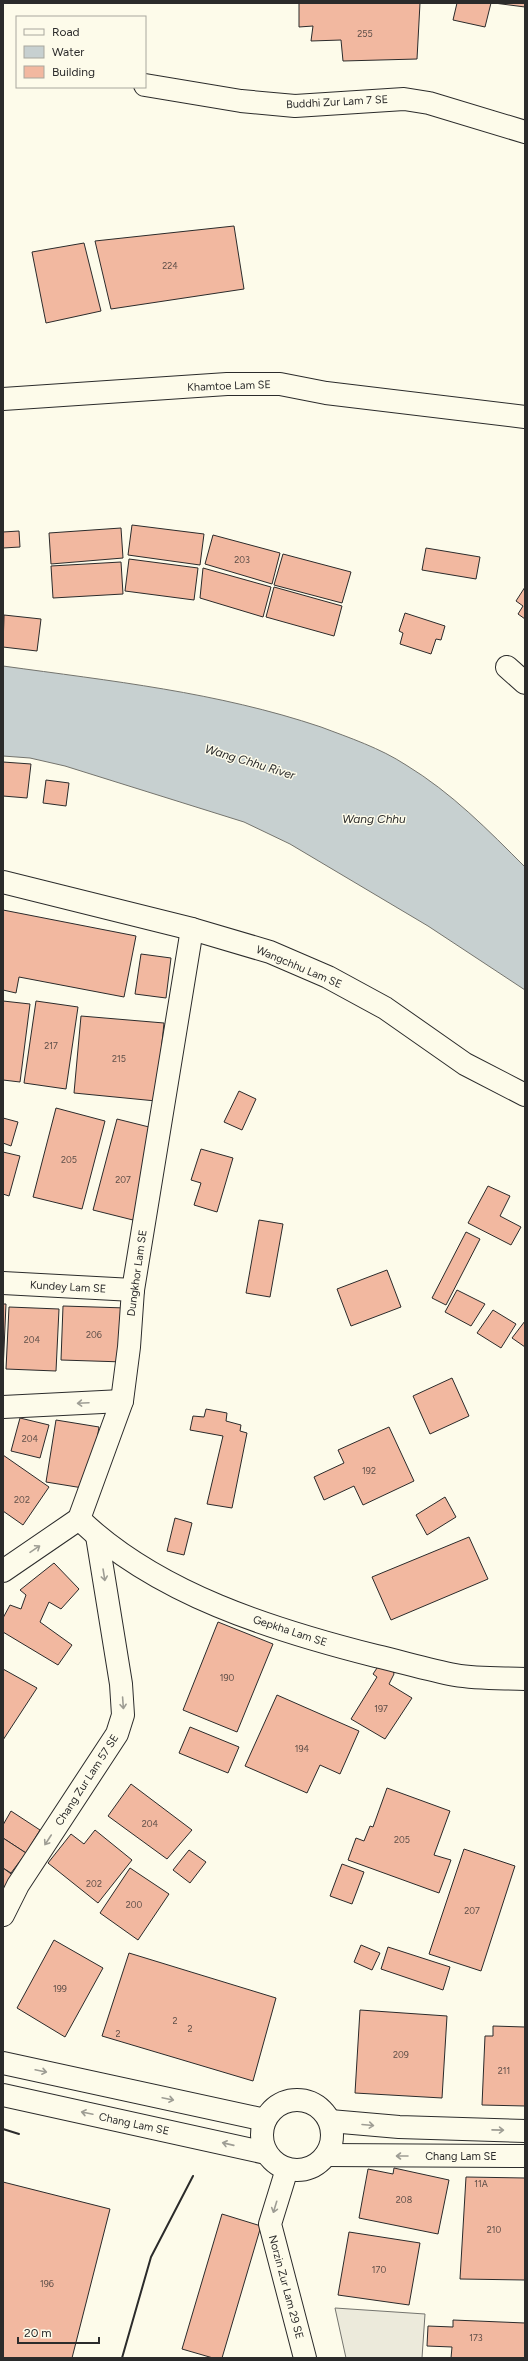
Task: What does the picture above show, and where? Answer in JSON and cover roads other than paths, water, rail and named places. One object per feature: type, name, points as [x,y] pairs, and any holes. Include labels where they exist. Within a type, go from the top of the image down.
[{"type":"street","name":"Buddhi Zur Lam 7 SE","points":[[146,86],[241,101],[295,106],[404,99],[429,103],[525,132]]},
{"type":"street","name":"Khamtoe Lam SE","points":[[3,399],[227,384],[280,384],[326,393],[525,417]]},
{"type":"street","points":[[507,667],[525,683]]},
{"type":"street","name":"Wangchhu Lam SE","points":[[3,882],[192,930],[270,952],[328,977],[385,1008],[465,1064],[525,1095]]},
{"type":"street","name":"Dungkhor Lam SE","points":[[79,1519],[122,1401],[129,1347],[133,1290],[192,930]]},
{"type":"street","name":"Kundey Lam SE","points":[[3,1283],[133,1290]]},
{"type":"street","points":[[3,1407],[122,1401]]},
{"type":"street","points":[[3,1571],[79,1519]]},
{"type":"street","name":"Gepkha Lam SE","points":[[79,1519],[97,1536],[159,1577],[245,1617],[307,1638],[456,1675],[525,1679]]},
{"type":"street","name":"Chang Zur Lam 57 SE","points":[[3,1915],[18,1885],[117,1734],[123,1715],[121,1684],[97,1536]]},
{"type":"street","points":[[3,2063],[265,2120]]},
{"type":"street","name":"Chang Lam SE","points":[[3,2095],[266,2153]]},
{"type":"street","points":[[296,2099],[309,2102],[320,2108],[330,2121],[332,2137],[326,2155],[313,2167],[304,2170],[287,2169],[271,2160],[266,2153],[262,2142],[261,2130],[265,2120],[272,2109],[283,2102],[296,2099]]},
{"type":"street","points":[[330,2121],[399,2127],[525,2131]]},
{"type":"street","name":"Chang Lam SE","points":[[326,2155],[525,2156]]},
{"type":"street","name":"Norzin Zur Lam 29 SE","points":[[287,2169],[270,2224],[305,2358]]},
{"type":"water","name":"Wang Chhu","points":[[3,666],[164,689],[243,705],[282,715],[354,739],[375,748],[406,765],[454,800],[525,867],[525,990],[428,926],[290,844],[244,822],[65,766],[30,758],[3,756]]},
{"type":"water label","name":"Wang Chhu River","points":[[250,762]]}]
